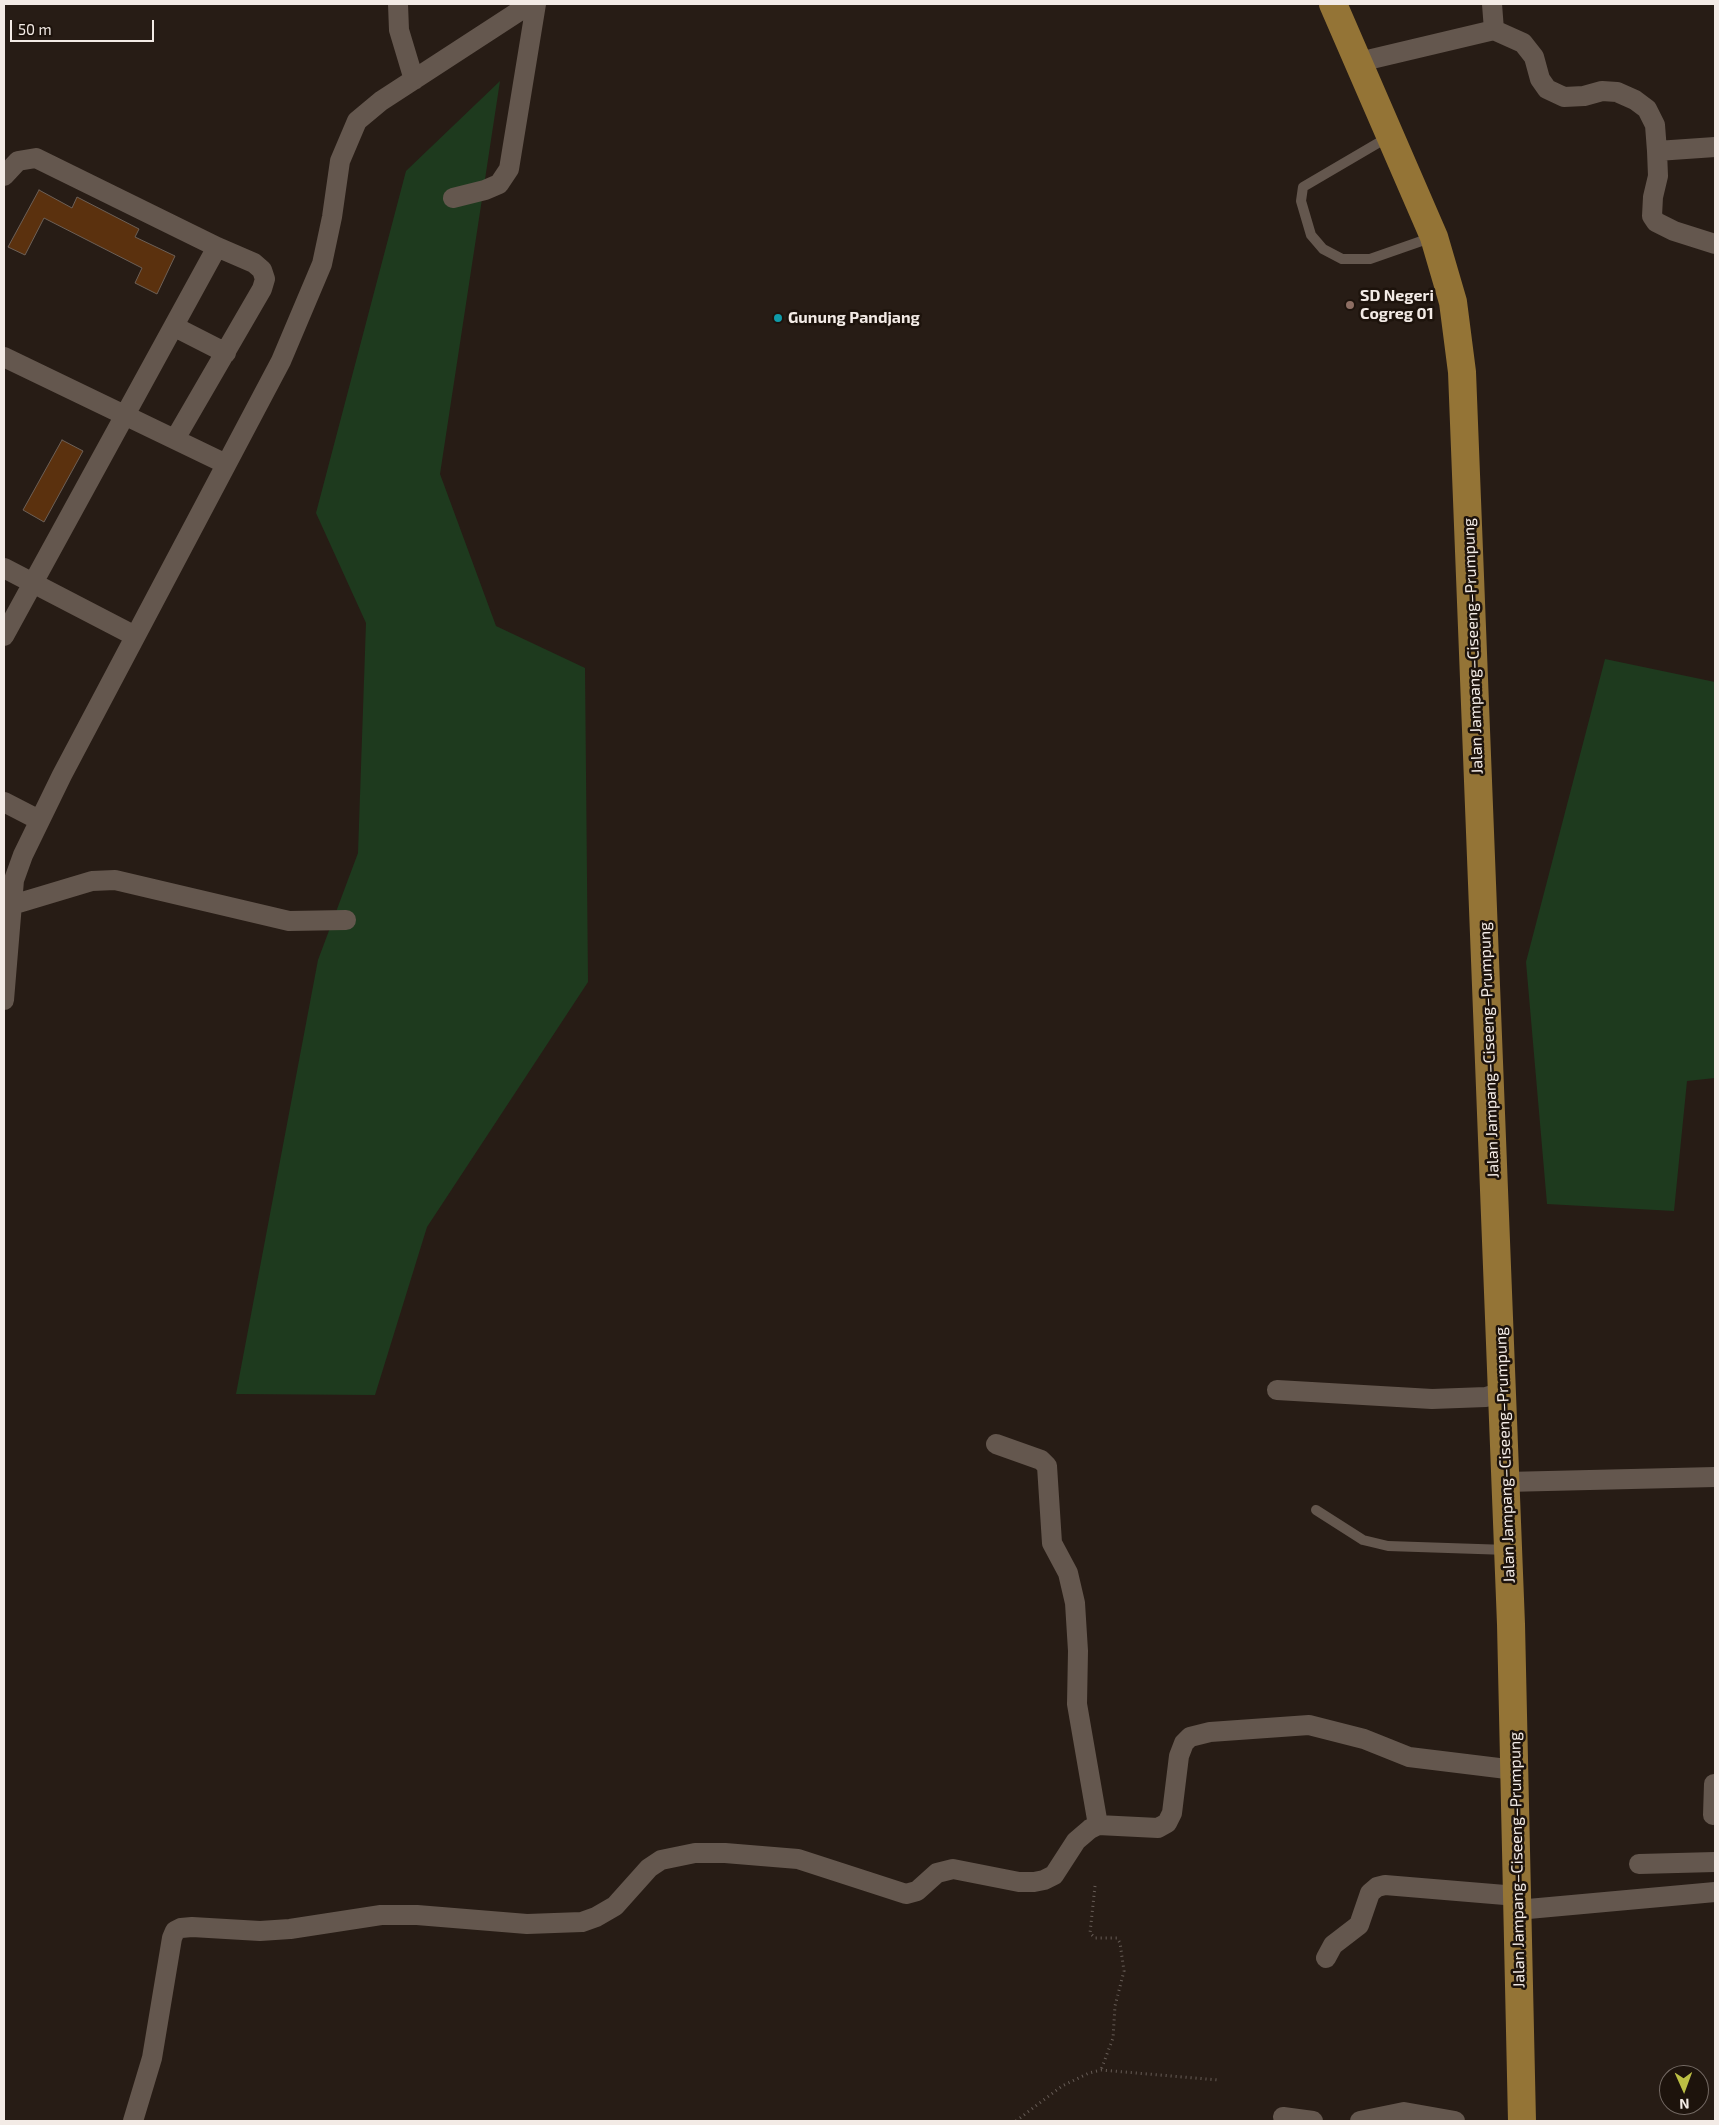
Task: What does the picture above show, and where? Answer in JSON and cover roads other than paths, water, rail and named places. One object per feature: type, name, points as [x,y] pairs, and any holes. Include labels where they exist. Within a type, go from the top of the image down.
[{"type":"main road","name":"Jalan Jampang–Ciseeng–Prumpung","points":[[1333,4],[1434,237],[1453,302],[1462,372],[1509,1550],[1522,2121]]},
{"type":"street","points":[[398,4],[399,30],[414,80]]},
{"type":"street","points":[[4,1000],[12,905],[9,880],[135,636],[281,361],[322,264],[332,217],[340,160],[357,121],[381,101],[530,4]]},
{"type":"street","points":[[453,198],[485,190],[499,184],[509,169],[536,4]]},
{"type":"street","points":[[1492,4],[1494,30]]},
{"type":"street","points":[[1359,62],[1494,30],[1523,43],[1534,57],[1540,79],[1547,88],[1564,96],[1584,96],[1602,91],[1618,92],[1635,100],[1647,109],[1654,125],[1658,176],[1653,197],[1652,216],[1656,222],[1674,231],[1715,244]]},
{"type":"street","points":[[1657,151],[1715,147]]},
{"type":"street","points":[[4,176],[18,161],[36,158],[216,247],[254,263],[262,270],[265,279],[258,296],[175,439]]},
{"type":"street","points":[[4,636],[216,247]]},
{"type":"street","points":[[174,327],[226,353]]},
{"type":"street","points":[[4,356],[226,464]]},
{"type":"street","points":[[4,568],[135,636]]},
{"type":"street","points":[[4,802],[39,820]]},
{"type":"street","points":[[12,905],[92,881],[115,880],[289,921],[346,920]]},
{"type":"street","points":[[1277,1390],[1432,1399],[1486,1397],[1502,1392]]},
{"type":"street","points":[[996,1444],[1041,1460],[1047,1466],[1052,1543],[1068,1573],[1075,1603],[1078,1651],[1077,1704],[1098,1825]]},
{"type":"street","points":[[1506,1482],[1715,1477]]},
{"type":"street","points":[[133,2121],[152,2058],[172,1938],[175,1931],[181,1928],[260,1931],[290,1929],[380,1915],[417,1915],[527,1924],[582,1922],[596,1917],[615,1906],[649,1868],[661,1860],[695,1853],[725,1853],[798,1859],[906,1894],[917,1891],[937,1873],[953,1869],[1018,1882],[1034,1882],[1054,1875],[1076,1841],[1098,1825],[1158,1828],[1167,1823],[1172,1813],[1179,1756],[1184,1743],[1190,1737],[1210,1732],[1309,1725],[1364,1739],[1409,1757],[1515,1770]]},
{"type":"street","points":[[1713,1815],[1715,1784]]},
{"type":"street","points":[[1639,1864],[1715,1862]]},
{"type":"street","points":[[1326,1958],[1333,1945],[1359,1925],[1370,1893],[1377,1887],[1385,1885],[1517,1903],[1715,1892]]},
{"type":"street","points":[[1360,2121],[1404,2112],[1455,2121]]},
{"type":"street","points":[[1283,2117],[1313,2121]]},
{"type":"lane","points":[[1391,136],[1303,187],[1301,201],[1311,235],[1323,249],[1342,259],[1370,259],[1434,237]]},
{"type":"lane","points":[[1316,1510],[1363,1540],[1388,1546],[1509,1550]]},
{"type":"place","name":"SD Negeri Cogreg 01","points":[[1350,305]]},
{"type":"place","name":"Gunung Pandjang","points":[[778,318]]}]
